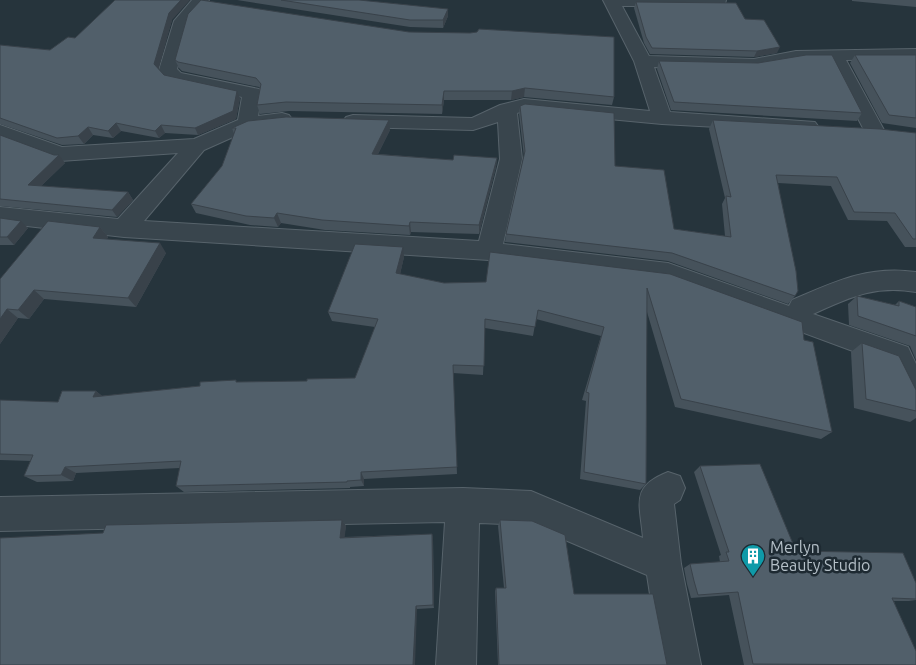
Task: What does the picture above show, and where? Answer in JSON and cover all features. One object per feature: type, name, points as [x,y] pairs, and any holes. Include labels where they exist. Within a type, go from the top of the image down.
[{"type":"street","points":[[220,4],[201,0],[182,21],[168,70],[175,77],[252,93],[247,123]]},
{"type":"street","points":[[662,118],[643,61],[612,0],[719,2]]},
{"type":"street","points":[[643,61],[754,64],[796,56],[916,54]]},
{"type":"street","points":[[834,56],[883,131],[854,128]]},
{"type":"street","points":[[337,120],[473,124],[489,119],[507,109],[524,105],[662,118],[824,127]]},
{"type":"street","points":[[489,251],[511,159],[507,109]]},
{"type":"street","points":[[0,131],[60,154],[197,145],[247,123],[298,119]]},
{"type":"street","points":[[124,228],[197,145]]},
{"type":"street","points":[[0,215],[124,228],[489,251],[668,273],[898,356],[916,394]]},
{"type":"street","points":[[31,244],[50,221]]},
{"type":"street","points":[[796,318],[801,308],[867,280],[900,278],[916,282]]},
{"type":"street","points":[[668,488],[656,497],[663,564],[681,665]]},
{"type":"street","points":[[0,514],[463,505],[530,508],[663,564]]},
{"type":"street","points":[[456,665],[463,505]]},
{"type":"building","points":[[115,0],[181,0],[169,13],[154,64],[164,75],[237,91],[233,111],[195,128],[161,125],[155,131],[116,123],[108,131],[88,127],[78,136],[57,138],[0,118],[0,45],[50,50],[68,37],[75,38]]},
{"type":"building","points":[[201,0],[409,32],[470,33],[477,32],[479,29],[614,37],[614,97],[525,88],[512,91],[444,91],[442,105],[286,102],[257,105],[261,84],[256,78],[175,60],[188,14]]},
{"type":"building","points":[[281,0],[359,0],[448,9],[443,20],[410,20]]},
{"type":"building","points":[[636,2],[736,3],[745,19],[764,20],[780,47],[757,51],[652,48],[646,37]]},
{"type":"building","points":[[806,55],[832,55],[862,113],[674,102],[659,61],[758,63]]},
{"type":"building","points":[[855,55],[916,55],[916,118],[889,115]]},
{"type":"building","points":[[525,104],[614,113],[615,166],[664,170],[674,229],[731,237],[726,196],[731,197],[713,120],[880,129],[916,133],[916,239],[913,239],[895,213],[854,212],[837,177],[776,175],[796,271],[798,291],[795,296],[672,253],[506,234],[525,151],[520,106]]},
{"type":"building","points":[[286,117],[389,120],[372,154],[453,160],[454,155],[497,158],[479,225],[410,222],[409,226],[322,220],[277,213],[274,218],[246,216],[191,204],[222,166],[236,128],[232,128],[248,121]]},
{"type":"building","points":[[0,135],[54,155],[59,155],[28,185],[128,192],[112,210],[0,199]]},
{"type":"building","points":[[0,218],[21,221],[7,237],[0,237]]},
{"type":"building","points":[[48,221],[100,227],[93,238],[160,243],[128,298],[34,290],[18,310],[7,309],[0,319],[0,279]]},
{"type":"building","points":[[355,244],[403,247],[396,273],[444,283],[486,282],[490,252],[670,274],[802,322],[804,340],[813,342],[832,432],[681,399],[647,288],[646,484],[584,472],[589,393],[586,392],[604,327],[538,310],[535,327],[485,319],[484,366],[453,365],[457,467],[361,472],[361,480],[347,482],[176,486],[181,461],[65,467],[61,475],[24,476],[33,455],[0,454],[0,400],[58,402],[62,391],[96,391],[93,397],[200,386],[200,382],[236,380],[236,382],[307,381],[307,379],[355,378],[378,319],[328,312]]},
{"type":"building","points":[[857,296],[899,306],[899,301],[916,307],[916,336],[858,316]]},
{"type":"building","points":[[862,343],[899,356],[916,390],[916,411],[866,399]]},
{"type":"building","points":[[760,464],[796,551],[903,553],[916,583],[916,599],[892,598],[916,651],[916,665],[753,664],[738,592],[698,595],[690,564],[729,561],[726,552],[729,552],[700,466]]},
{"type":"building","points":[[342,520],[340,538],[432,534],[433,605],[416,606],[413,665],[0,665],[0,538],[103,533],[106,525]]},
{"type":"building","points":[[500,520],[532,521],[565,535],[574,594],[653,594],[667,665],[499,665],[496,588],[506,588]]},
{"type":"place","name":"Merlyn Beauty Studio","points":[[753,577]]}]
